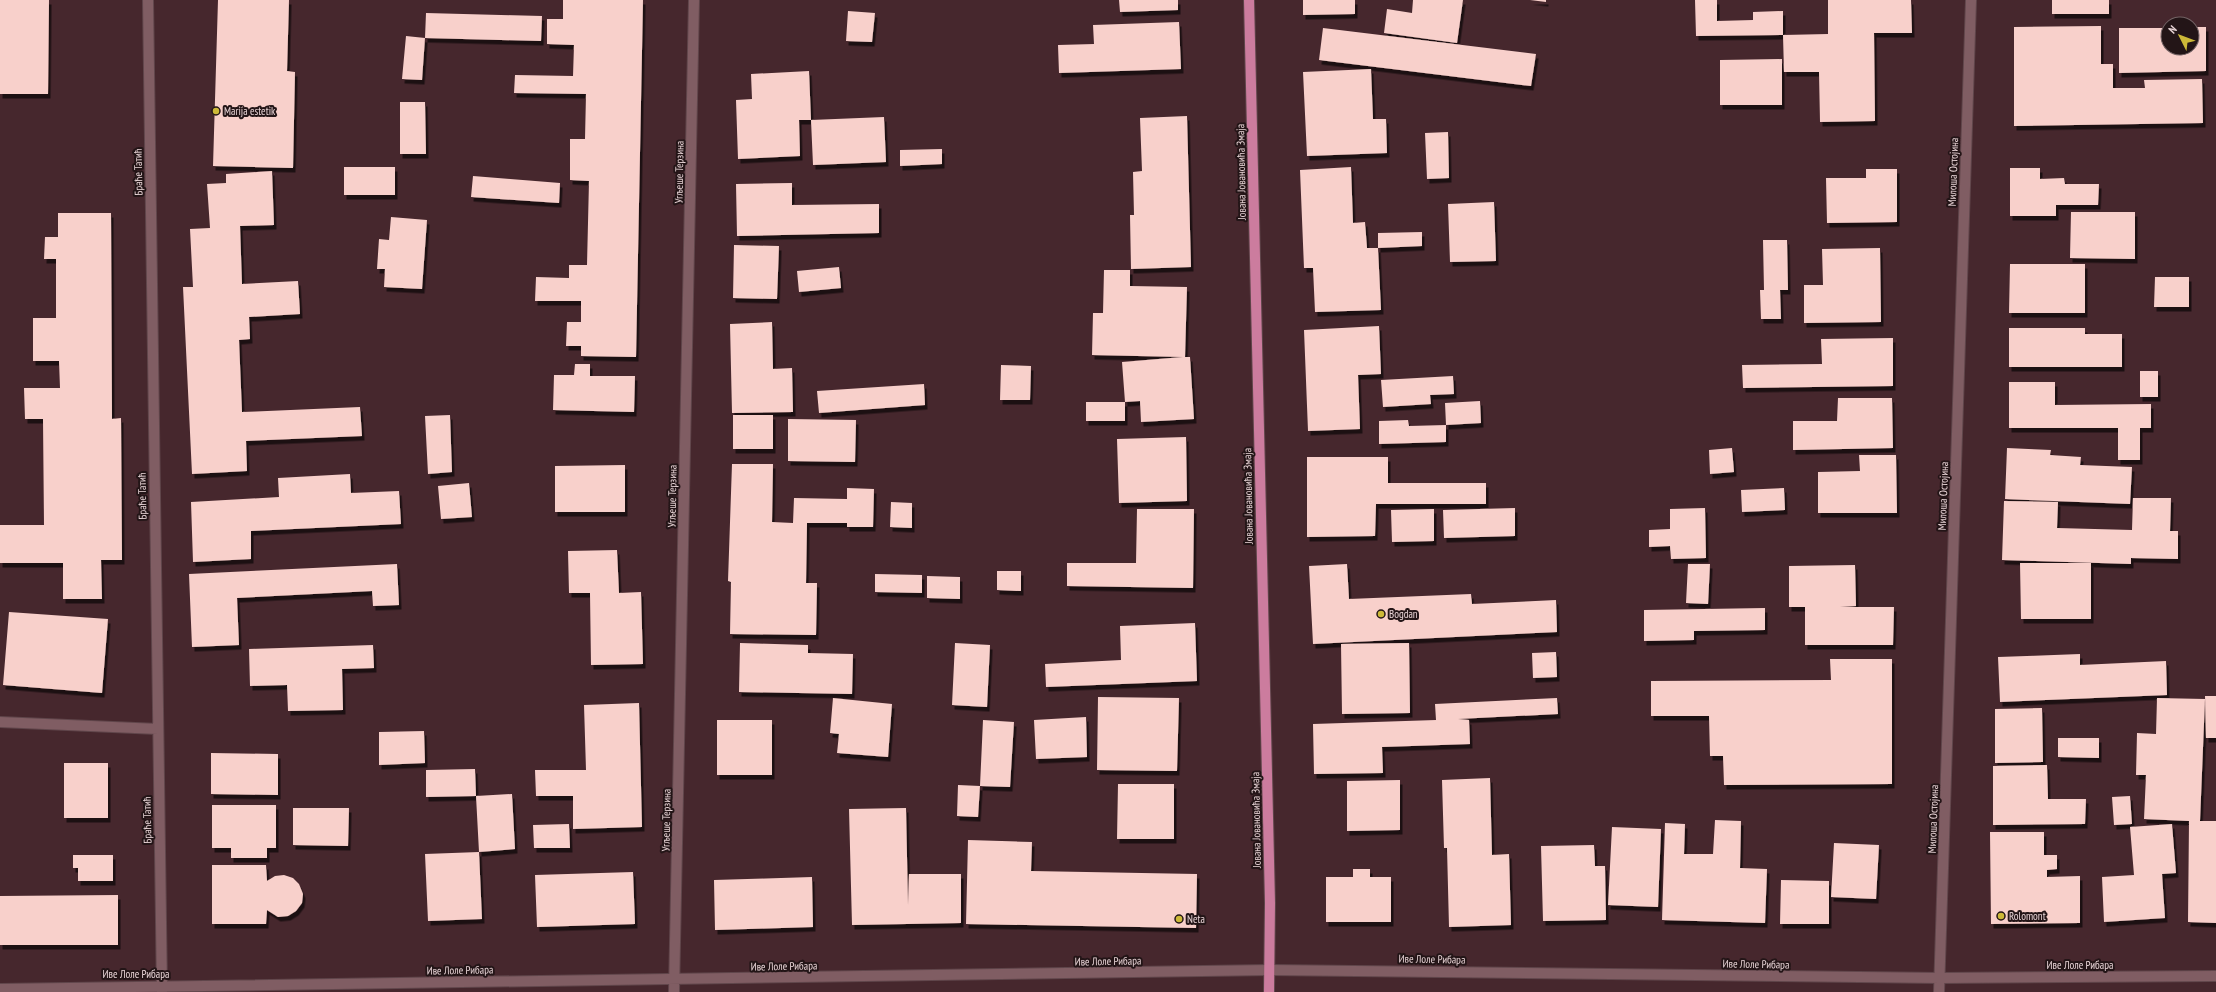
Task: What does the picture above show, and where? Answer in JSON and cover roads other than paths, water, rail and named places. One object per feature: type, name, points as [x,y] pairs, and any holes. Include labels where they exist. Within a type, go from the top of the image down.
[{"type":"main road","name":"Јована Јовановића Змаја","points":[[1249,0],[1270,970],[1269,992]]},
{"type":"street","name":"Браће Татић","points":[[148,0],[162,989]]},
{"type":"street","name":"Угљеше Терзина","points":[[674,992],[694,0]]},
{"type":"street","name":"Милоша Остојина","points":[[1939,992],[1971,0]]},
{"type":"street","points":[[0,722],[158,729]]},
{"type":"street","name":"Иве Лоле Рибара","points":[[0,989],[162,989],[1270,970],[1940,978],[2216,976]]},
{"type":"place","name":"Marija estetik","points":[[216,111]]},
{"type":"place","name":"Bogdan","points":[[1381,614]]},
{"type":"place","name":"Rolomont","points":[[2001,916]]},
{"type":"place","name":"Neta","points":[[1179,919]]}]
